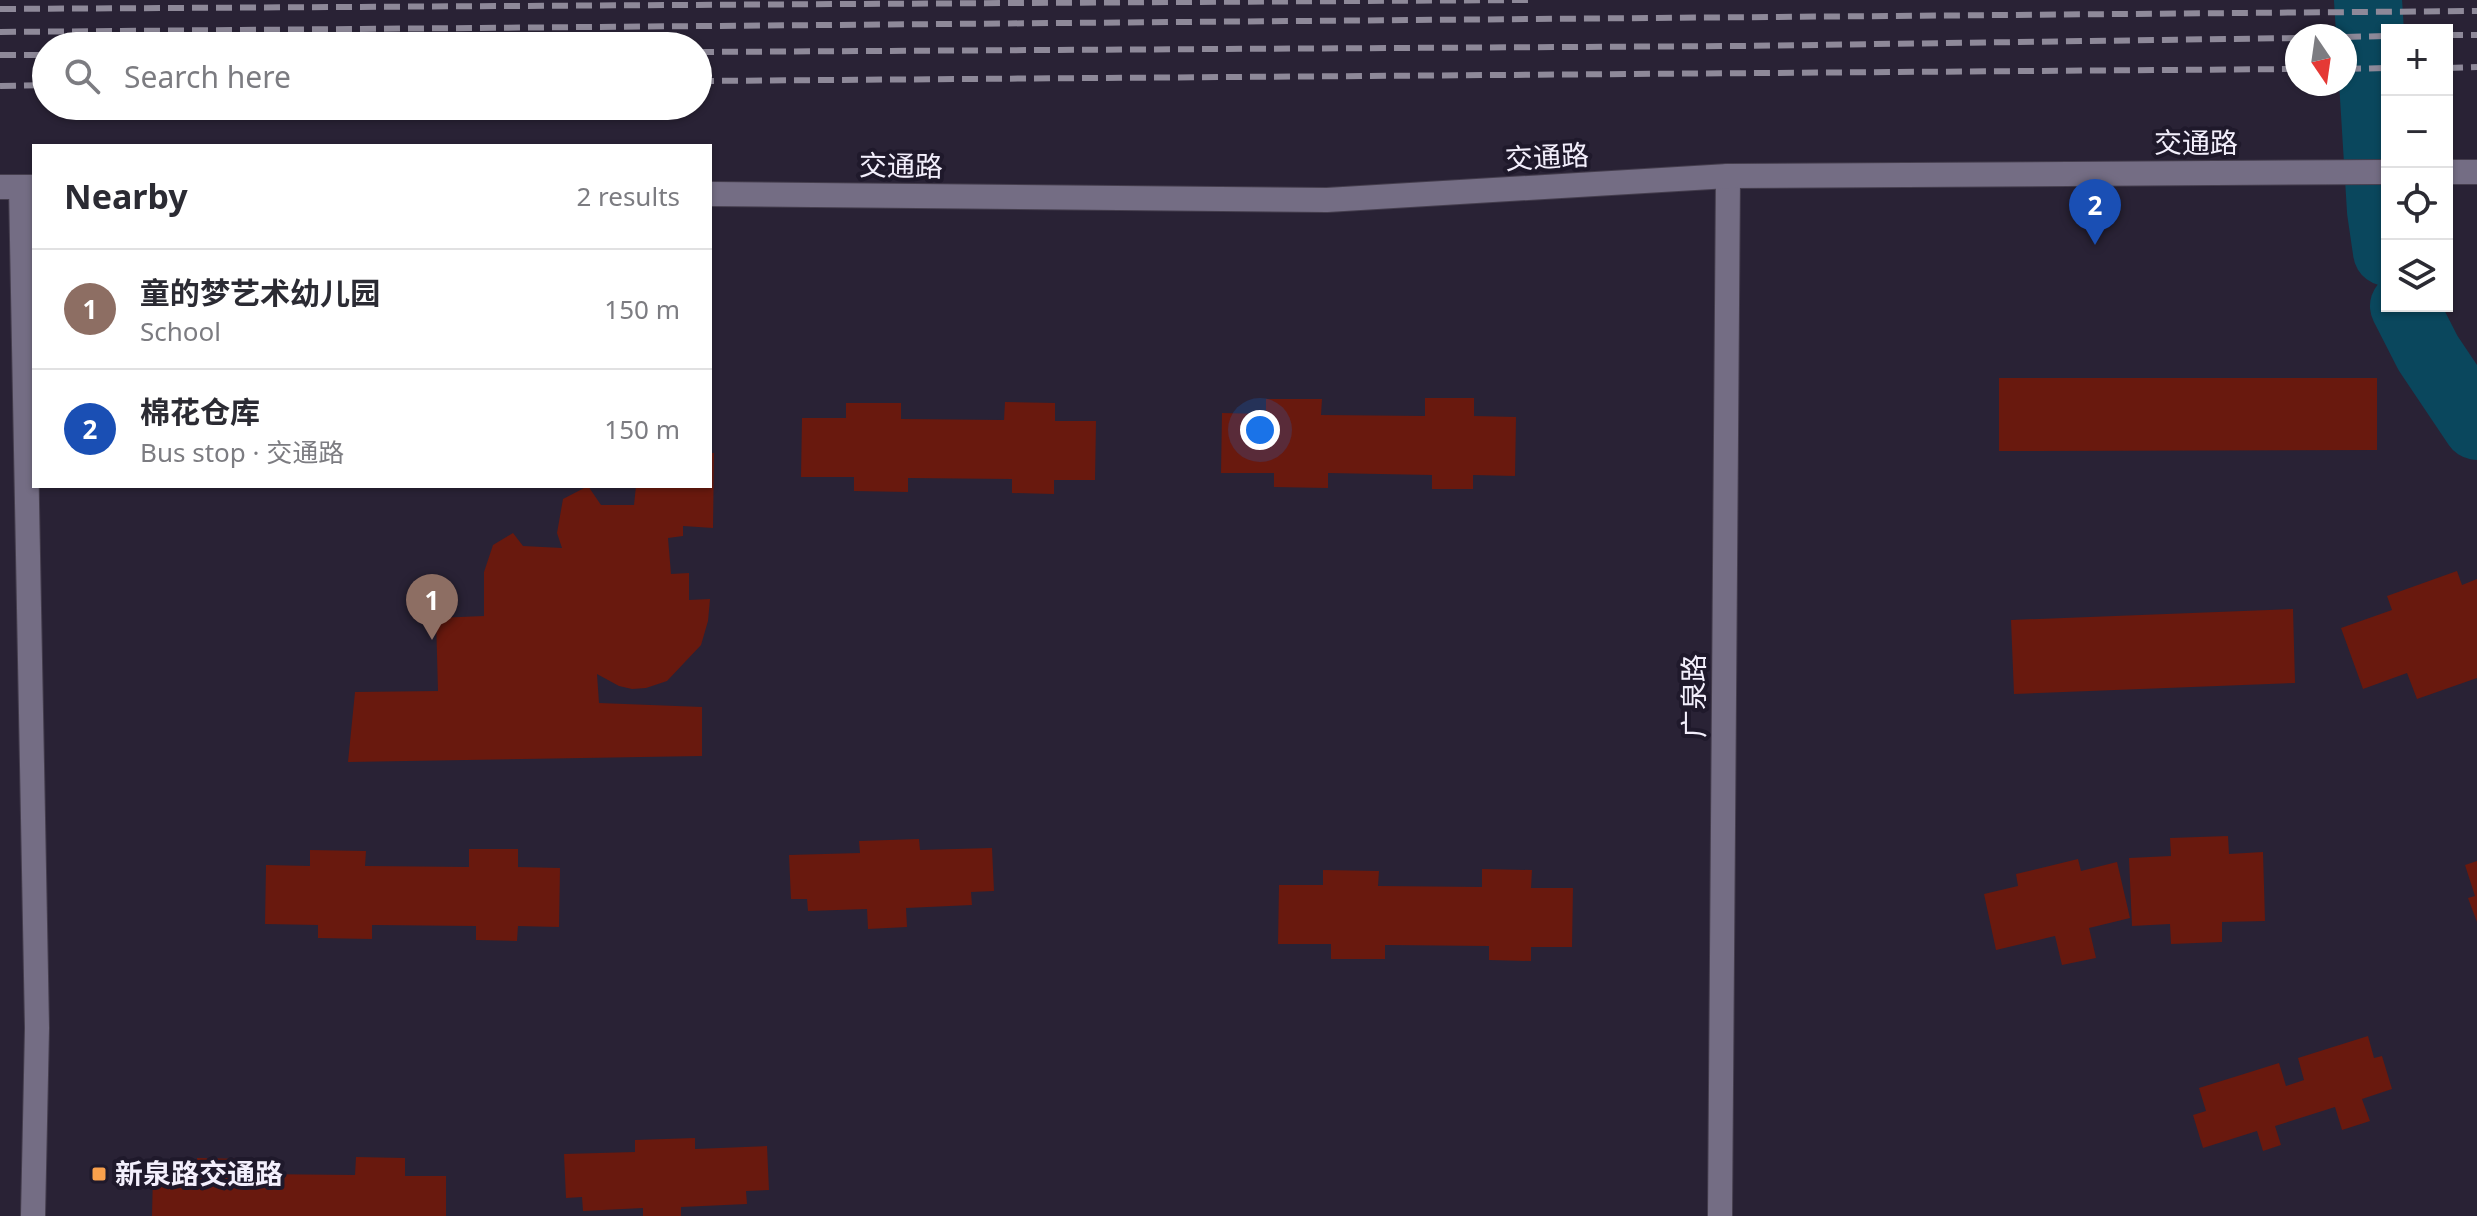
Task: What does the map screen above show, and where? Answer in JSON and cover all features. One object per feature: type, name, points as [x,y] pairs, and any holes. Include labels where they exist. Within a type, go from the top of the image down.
[{"type":"street","name":"交通路","points":[[712,194],[1327,200],[1728,176],[2381,172]]},
{"type":"street","points":[[2453,172],[2477,172]]},
{"type":"street","name":"广泉路","points":[[1720,1216],[1728,176]]},
{"type":"street","points":[[18,187],[37,1028],[33,1216]]},
{"type":"building","points":[[1999,378],[2377,378],[2377,450],[1999,451]]},
{"type":"building","points":[[1425,398],[1474,398],[1474,416],[1516,417],[1515,476],[1473,475],[1473,489],[1432,489],[1432,475],[1328,473],[1328,488],[1274,487],[1274,473],[1221,473],[1222,413],[1266,414],[1266,399],[1322,399],[1321,415],[1425,416]]},
{"type":"building","points":[[1005,402],[1055,403],[1055,421],[1096,421],[1095,480],[1054,480],[1054,494],[1012,493],[1012,479],[908,478],[908,492],[854,491],[854,477],[801,477],[802,418],[846,418],[846,403],[901,403],[901,419],[1004,420]]},
{"type":"building","points":[[714,453],[713,528],[683,526],[683,536],[668,538],[671,574],[689,573],[689,600],[710,599],[701,645],[667,681],[646,688],[619,686],[597,674],[599,703],[702,707],[702,756],[348,762],[355,692],[438,691],[436,618],[484,616],[484,572],[493,545],[513,533],[523,546],[562,548],[557,533],[563,499],[584,488],[589,488],[601,505],[634,505],[636,488],[712,488]]},
{"type":"building","points":[[2457,571],[2462,585],[2477,579],[2477,678],[2417,699],[2407,673],[2363,689],[2341,628],[2392,610],[2387,596]]},
{"type":"building","points":[[2293,609],[2295,683],[2014,694],[2011,620]]},
{"type":"building","points":[[2228,836],[2229,854],[2263,852],[2265,921],[2222,922],[2222,942],[2171,944],[2170,924],[2132,926],[2129,858],[2171,856],[2170,838]]},
{"type":"building","points":[[919,839],[920,850],[992,848],[994,891],[971,892],[972,905],[906,908],[907,927],[868,929],[867,909],[808,911],[807,899],[791,899],[789,855],[860,853],[859,841]]},
{"type":"building","points":[[469,849],[518,849],[518,867],[560,868],[559,927],[518,926],[517,941],[476,940],[476,926],[372,925],[372,939],[318,938],[318,925],[265,924],[266,865],[310,866],[310,850],[366,851],[365,866],[469,867]]},
{"type":"building","points":[[2078,859],[2081,871],[2117,862],[2130,918],[2089,928],[2096,958],[2062,965],[2055,936],[1996,950],[1984,894],[2018,886],[2016,874]]},
{"type":"building","points":[[2477,861],[2477,922],[2468,898],[2475,896],[2465,865]]},
{"type":"building","points":[[1482,869],[1532,870],[1531,888],[1573,888],[1572,947],[1531,947],[1531,961],[1489,960],[1489,946],[1385,945],[1385,959],[1331,959],[1331,944],[1278,944],[1279,885],[1323,885],[1323,870],[1379,871],[1378,886],[1482,887]]},
{"type":"building","points":[[2368,1036],[2374,1058],[2382,1056],[2392,1089],[2362,1099],[2370,1121],[2342,1130],[2335,1107],[2275,1126],[2281,1145],[2263,1151],[2257,1131],[2203,1148],[2193,1115],[2206,1111],[2199,1088],[2279,1063],[2286,1086],[2304,1080],[2298,1058]]},
{"type":"building","points":[[695,1138],[695,1149],[767,1146],[769,1190],[746,1191],[747,1204],[681,1207],[681,1216],[643,1216],[643,1208],[583,1211],[582,1197],[566,1198],[564,1154],[635,1152],[635,1140]]},
{"type":"building","points":[[356,1157],[405,1158],[405,1176],[446,1176],[446,1216],[152,1216],[153,1173],[196,1174],[197,1158],[252,1159],[252,1174],[355,1175]]},
{"type":"waterway","points":[[2368,0],[2385,240]]},
{"type":"waterway","points":[[2407,312],[2428,353],[2477,426]]},
{"type":"railway","points":[[0,9],[1529,0]]},
{"type":"railway","points":[[0,32],[2477,11]]},
{"type":"railway","points":[[2453,35],[2477,35]]},
{"type":"railway","points":[[2357,37],[2381,36]]},
{"type":"railway","points":[[712,52],[1742,46],[2285,38]]},
{"type":"railway","points":[[0,55],[32,55]]},
{"type":"railway","points":[[2453,68],[2477,67]]},
{"type":"railway","points":[[2357,69],[2381,68]]},
{"type":"railway","points":[[712,81],[2285,69]]},
{"type":"railway","points":[[0,86],[32,85]]},
{"type":"place","name":"棉花仓库","points":[[2095,245]]},
{"type":"place","name":"童的梦艺术幼儿园","points":[[432,640]]},
{"type":"place","name":"新泉路交通路","points":[[99,1174]]}]
